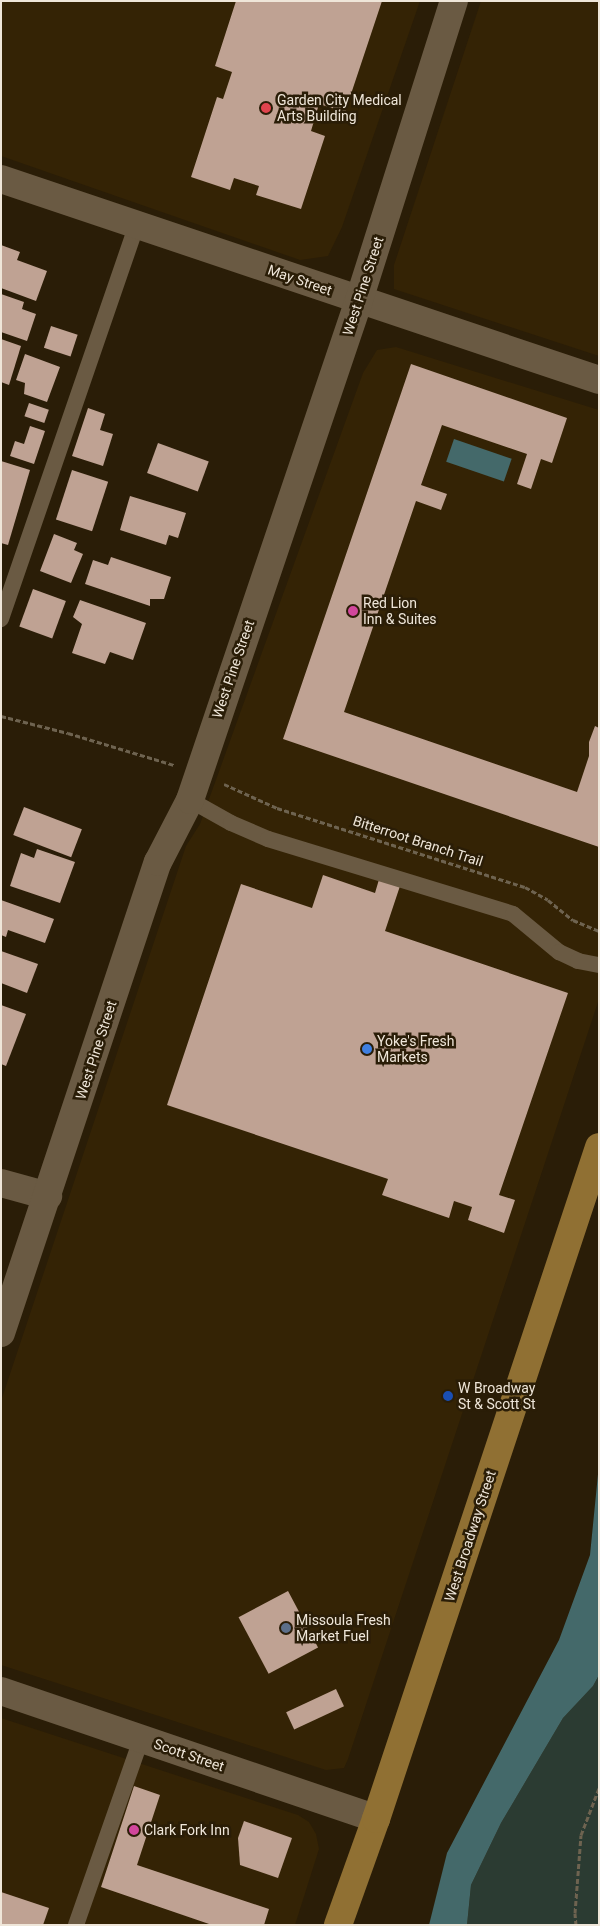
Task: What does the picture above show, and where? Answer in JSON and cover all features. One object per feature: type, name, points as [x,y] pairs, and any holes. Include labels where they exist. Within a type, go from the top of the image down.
[{"type":"main road","name":"West Broadway Street","points":[[338,1925],[376,1819],[599,1147]]},
{"type":"street","name":"West Pine Street","points":[[1,1333],[158,862],[190,800],[359,300],[454,1]]},
{"type":"street","name":"May Street","points":[[1,179],[599,380]]},
{"type":"street","points":[[1,1183],[48,1196]]},
{"type":"street","name":"Scott Street","points":[[1,1691],[376,1819]]},
{"type":"lane","points":[[1,619],[137,225]]},
{"type":"lane","points":[[190,800],[231,823],[268,839],[513,914],[559,952],[578,961],[599,965]]},
{"type":"lane","points":[[76,1925],[141,1738]]},
{"type":"path","points":[[1,716],[68,733],[146,757]]},
{"type":"path","name":"Bitterroot Branch Trail","points":[[225,784],[277,808],[525,887],[548,900],[573,920],[599,931]]},
{"type":"path","points":[[576,1925],[575,1913],[581,1835],[599,1788]]},
{"type":"shaded area","points":[[1,1],[420,1],[342,227],[328,256],[300,260],[1,156]]},
{"type":"shaded area","points":[[481,1],[599,1],[599,356],[394,289],[394,265]]},
{"type":"shaded area","points":[[396,347],[599,410],[599,999],[348,1759],[344,1768],[326,1770],[1,1665],[1,1401],[186,846],[200,824],[363,373],[377,350]]},
{"type":"shaded area","points":[[1,1718],[298,1815],[309,1822],[316,1834],[319,1849],[295,1925],[1,1925]]},
{"type":"green space","points":[[599,1675],[599,1925],[467,1925],[471,1885],[501,1823],[563,1718],[593,1686]]},
{"type":"water","points":[[454,439],[512,459],[504,482],[446,462]]},
{"type":"water","points":[[599,1464],[599,1675],[593,1686],[563,1718],[501,1823],[471,1885],[467,1925],[429,1925],[447,1853],[559,1640],[590,1555]]},
{"type":"building","name":"Garden City Medical Arts Building","points":[[236,1],[382,1],[345,112],[319,104],[311,131],[325,136],[301,209],[256,195],[259,186],[234,178],[230,190],[191,177],[217,97],[223,99],[232,72],[215,66]]},
{"type":"building","points":[[1,245],[20,252],[17,260],[47,271],[36,301],[1,288]]},
{"type":"building","points":[[1,294],[24,302],[22,309],[36,314],[27,341],[1,332]]},
{"type":"building","points":[[51,326],[78,335],[71,357],[44,348]]},
{"type":"building","points":[[1,339],[21,346],[9,385],[1,382]]},
{"type":"building","points":[[25,354],[60,367],[47,402],[24,394],[25,383],[16,380]]},
{"type":"building","name":"Red Lion Inn & Suites","points":[[411,364],[567,418],[552,463],[541,459],[531,489],[517,484],[527,454],[442,425],[421,485],[447,494],[441,510],[416,501],[344,712],[577,792],[589,756],[589,742],[595,726],[599,728],[599,847],[283,739]]},
{"type":"building","points":[[29,403],[49,410],[44,423],[24,416]]},
{"type":"building","points":[[88,408],[105,414],[100,430],[113,434],[103,466],[72,456]]},
{"type":"building","points":[[30,426],[45,431],[34,464],[10,456],[15,441],[24,444]]},
{"type":"building","points":[[158,443],[209,461],[198,492],[147,473]]},
{"type":"building","points":[[1,461],[30,470],[8,545],[1,543]]},
{"type":"building","points":[[72,470],[108,482],[92,531],[56,519]]},
{"type":"building","points":[[130,496],[186,513],[178,538],[169,535],[166,545],[120,530]]},
{"type":"building","points":[[54,534],[77,543],[74,550],[83,554],[71,583],[40,571]]},
{"type":"building","points":[[111,557],[171,577],[164,599],[150,599],[150,606],[85,584],[93,560],[108,565]]},
{"type":"building","points":[[33,589],[66,601],[52,639],[19,627]]},
{"type":"building","points":[[80,600],[146,623],[133,660],[110,652],[105,664],[72,653],[82,624],[73,617]]},
{"type":"building","points":[[24,807],[82,829],[71,857],[13,835]]},
{"type":"building","points":[[37,849],[75,862],[60,903],[10,886],[21,853],[34,858]]},
{"type":"building","name":"Yoke's Fresh Markets","points":[[323,875],[375,893],[380,876],[401,883],[385,931],[568,993],[499,1195],[515,1200],[504,1233],[468,1220],[472,1207],[454,1201],[449,1218],[382,1195],[388,1179],[167,1105],[241,884],[312,908]]},
{"type":"building","points":[[1,900],[54,919],[45,943],[8,930],[6,937],[1,935]]},
{"type":"building","points":[[1,951],[38,964],[27,993],[1,983]]},
{"type":"building","points":[[1,1005],[26,1014],[6,1066],[1,1064]]},
{"type":"building","points":[[288,1591],[318,1648],[269,1674],[239,1617]]},
{"type":"building","points":[[336,1689],[344,1706],[294,1729],[286,1712]]},
{"type":"building","name":"Clark Fork Inn","points":[[134,1786],[160,1795],[137,1865],[269,1909],[264,1925],[212,1925],[101,1887]]},
{"type":"building","points":[[244,1821],[292,1838],[278,1878],[240,1865],[238,1838]]},
{"type":"building","points":[[1,1892],[49,1908],[43,1925],[1,1925]]},
{"type":"place","name":"Garden City Medical Arts Building","points":[[266,108]]},
{"type":"place","name":"Red Lion Inn & Suites","points":[[353,611]]},
{"type":"place","name":"Yoke's Fresh Markets","points":[[367,1049]]},
{"type":"place","name":"W Broadway St & Scott St","points":[[448,1396]]},
{"type":"place","name":"Missoula Fresh Market Fuel","points":[[286,1628]]},
{"type":"place","name":"Clark Fork Inn","points":[[134,1830]]}]
